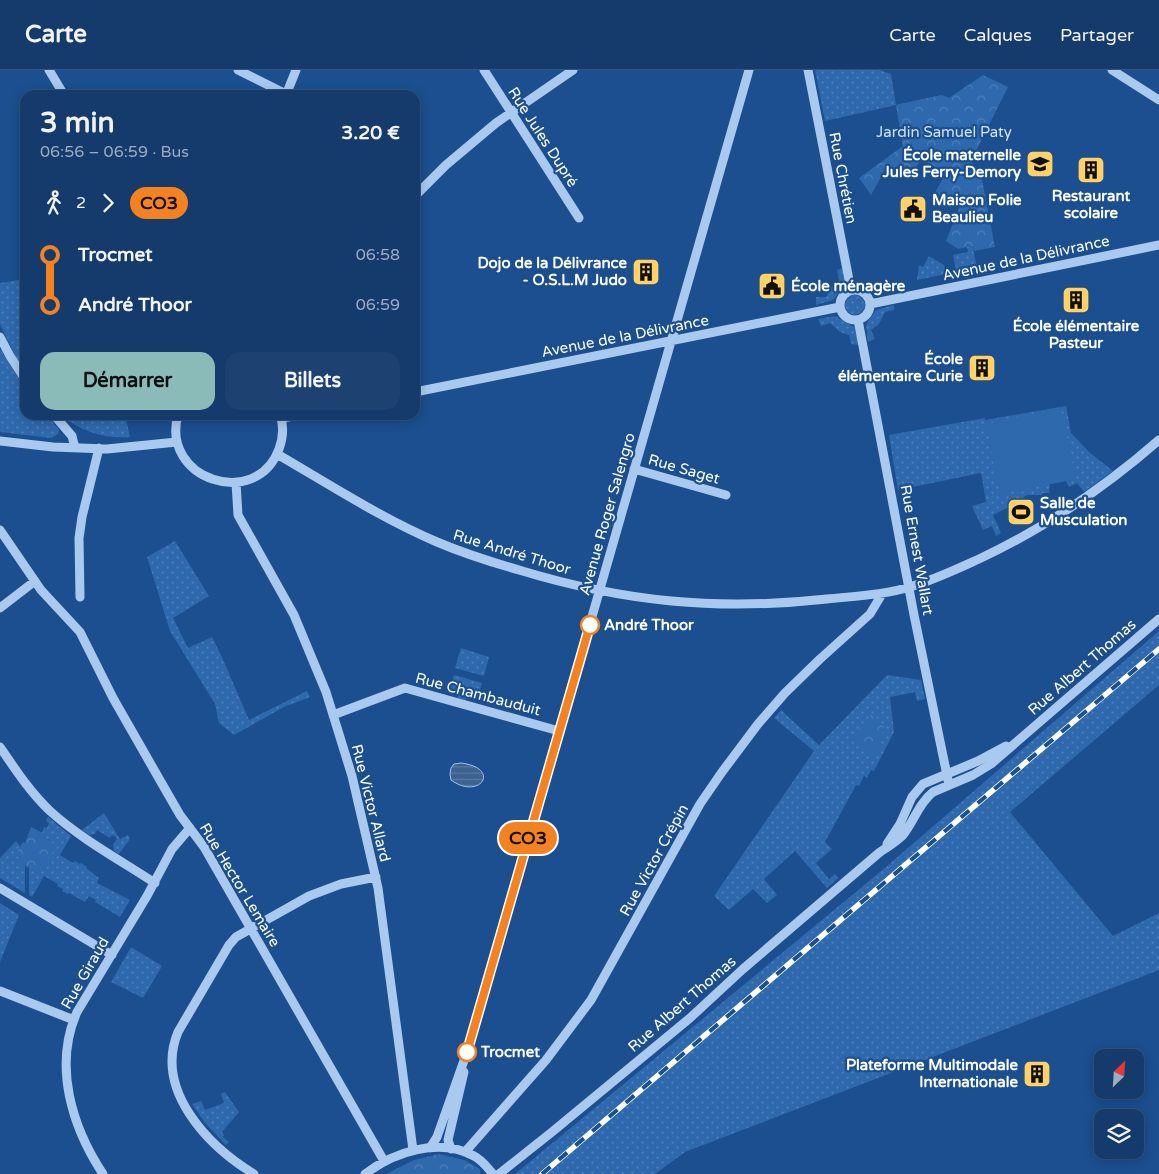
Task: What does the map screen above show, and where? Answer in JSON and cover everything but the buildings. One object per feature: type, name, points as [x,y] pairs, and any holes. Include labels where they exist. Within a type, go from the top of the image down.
[{"type":"street","points":[[49,70],[61,90]]},
{"type":"street","points":[[238,70],[276,90]]},
{"type":"street","points":[[288,90],[296,70]]},
{"type":"street","name":"Rue Jules Dupré","points":[[484,70],[579,218]]},
{"type":"street","points":[[420,191],[468,146],[512,112],[573,70]]},
{"type":"street","name":"Avenue Roger Salengro","points":[[430,1148],[437,1137],[467,1052],[749,70]]},
{"type":"street","name":"Rue Chrétien","points":[[808,70],[851,290]]},
{"type":"street","points":[[1116,71],[1159,100]]},
{"type":"street","name":"Avenue de la Délivrance","points":[[870,304],[1159,245]]},
{"type":"street","points":[[851,290],[856,290],[866,295],[870,304],[868,312],[858,320],[848,319],[844,316],[840,307],[841,298],[851,290]]},
{"type":"street","name":"Avenue de la Délivrance","points":[[420,391],[840,307]]},
{"type":"street","name":"Rue Ernest Wallart","points":[[858,320],[914,615],[949,785]]},
{"type":"street","points":[[0,337],[20,371]]},
{"type":"street","points":[[58,420],[72,436],[75,448]]},
{"type":"street","points":[[177,420],[177,442],[183,456],[193,468],[206,478],[236,483],[250,479],[270,464],[277,454],[281,442],[283,430],[281,420]]},
{"type":"street","name":"Rue André Thoor","points":[[277,454],[368,508],[438,542],[498,564],[599,591],[655,600],[716,604],[786,603],[882,594],[910,587],[947,574],[1004,547],[1091,496],[1159,440]]},
{"type":"street","points":[[0,441],[75,448],[115,449],[177,442]]},
{"type":"street","points":[[80,597],[79,544],[81,522],[98,448]]},
{"type":"street","name":"Rue Saget","points":[[634,469],[726,495]]},
{"type":"street","name":"Rue Victor Allard","points":[[236,483],[238,516],[294,615],[333,715],[352,776],[376,877],[413,1150]]},
{"type":"street","name":"Rue Hector Lemaire","points":[[0,530],[35,581],[74,623],[86,640],[113,698],[177,810],[204,847],[384,1161]]},
{"type":"street","points":[[0,608],[35,581]]},
{"type":"street","name":"Rue Victor Crépin","points":[[465,1152],[546,1060],[591,1000],[700,804],[722,772],[758,724],[785,693],[870,614],[882,594]]},
{"type":"street","name":"Rue Albert Thomas","points":[[880,852],[891,846],[902,835],[924,800],[933,792],[986,768],[1159,619]]},
{"type":"street","name":"Rue Chambauduit","points":[[333,715],[404,688],[559,731]]},
{"type":"street","name":"Rue Albert Thomas","points":[[499,1174],[690,1018],[743,969],[880,852],[895,833],[915,792],[923,784],[978,761],[1022,736]]},
{"type":"street","points":[[0,747],[26,785],[49,810],[77,832],[154,883]]},
{"type":"street","name":"Rue Giraud","points":[[103,1174],[79,1128],[67,1084],[66,1052],[74,1020],[175,844],[190,828]]},
{"type":"street","points":[[254,1174],[220,1148],[203,1132],[189,1114],[175,1083],[172,1056],[175,1039],[182,1023],[229,944],[236,937],[308,896],[341,884],[376,877]]},
{"type":"street","points":[[0,888],[112,955]]},
{"type":"street","points":[[0,991],[74,1020]]},
{"type":"street","name":"Avenue Roger Salengro","points":[[451,1149],[449,1133],[465,1070],[467,1052]]},
{"type":"street","points":[[365,1174],[384,1161],[413,1150],[430,1148],[465,1152],[478,1159],[493,1174]]},
{"type":"green space","points":[[815,70],[880,70],[891,74],[896,105],[825,121]]},
{"type":"green space","name":"Jardin Samuel Paty","points":[[983,75],[1008,87],[972,159],[974,170],[980,169],[995,247],[974,251],[973,246],[958,249],[946,241],[961,203],[944,199],[934,194],[946,173],[921,159],[912,174],[903,169],[900,176],[886,168],[871,195],[859,178],[903,146],[896,105],[942,95],[949,98]]},
{"type":"green space","points":[[942,95],[912,160],[890,156],[903,146],[896,105]]},
{"type":"green space","points":[[969,229],[977,268],[956,272],[953,255],[968,252],[964,231]]},
{"type":"green space","points":[[929,256],[944,265],[946,274],[917,280],[919,265],[923,267]]},
{"type":"green space","points":[[842,268],[845,283],[843,288],[833,300],[816,305],[816,297],[826,297],[831,287],[839,280],[837,270]]},
{"type":"green space","points":[[20,280],[20,365],[0,324],[0,283]]},
{"type":"green space","points":[[851,295],[859,295],[865,301],[865,309],[859,315],[851,315],[845,309],[845,301]]},
{"type":"green space","points":[[894,305],[894,310],[885,312],[879,324],[871,330],[875,339],[868,342],[866,326],[868,321],[876,310]]},
{"type":"green space","points":[[835,316],[854,327],[859,345],[851,344],[849,335],[840,332],[830,323],[821,326],[818,319]]},
{"type":"green space","points":[[0,349],[20,380],[20,420],[51,420],[59,430],[58,434],[51,438],[0,432]]},
{"type":"green space","points":[[1066,406],[1071,433],[1089,452],[1113,471],[1084,492],[1077,483],[1069,487],[1066,481],[1076,479],[1050,484],[1049,493],[1027,495],[1017,503],[993,515],[1001,533],[996,536],[992,526],[983,530],[972,506],[986,502],[981,473],[898,490],[889,435]]},
{"type":"green space","points":[[1061,408],[1076,479],[1000,494],[986,424]]},
{"type":"green space","points":[[68,420],[126,420],[130,437],[112,437],[94,433]]},
{"type":"green space","points":[[175,541],[209,596],[173,618],[188,648],[212,637],[249,720],[307,691],[310,697],[284,707],[234,735],[219,723],[215,704],[170,631],[147,557]]},
{"type":"green space","points":[[1159,631],[1159,685],[1010,812],[1113,936],[1159,913],[1159,970],[685,1152],[655,1174],[515,1174],[886,867]]},
{"type":"green space","points":[[461,648],[489,657],[484,676],[455,668]]},
{"type":"green space","points":[[454,675],[482,683],[478,697],[468,694],[466,700],[458,698],[460,692],[450,688]]},
{"type":"green space","points":[[887,675],[921,680],[925,699],[917,701],[915,692],[890,697],[894,732],[874,771],[871,770],[867,778],[864,776],[859,786],[856,785],[825,842],[832,849],[816,863],[829,879],[835,874],[838,878],[827,888],[795,851],[764,879],[777,895],[767,903],[753,889],[729,910],[714,896],[814,751],[774,718],[781,710],[819,745]]},
{"type":"green space","points":[[872,714],[884,726],[880,748],[870,756],[857,745],[855,735]]},
{"type":"green space","points":[[104,813],[120,839],[128,835],[130,839],[119,854],[114,851],[113,845],[117,838],[112,835],[110,838],[97,830],[95,834],[89,835],[82,830]]},
{"type":"green space","points":[[48,817],[71,836],[60,855],[73,863],[75,861],[81,863],[99,878],[97,883],[130,900],[120,917],[95,902],[96,900],[89,896],[85,902],[62,891],[63,889],[57,886],[58,884],[44,876],[32,897],[29,895],[29,868],[37,873],[48,857],[52,842],[44,837],[45,834],[42,833],[44,827],[47,828],[49,823],[46,821]]},
{"type":"green space","points":[[31,827],[45,834],[44,837],[57,848],[48,857],[51,862],[46,869],[42,867],[37,873],[19,862],[21,858],[15,854],[23,842],[25,843]]},
{"type":"green space","points":[[16,841],[20,846],[15,854],[21,858],[20,862],[25,865],[25,893],[0,878],[0,858]]},
{"type":"green space","points":[[0,903],[19,915],[0,962]]},
{"type":"green space","points":[[131,947],[162,966],[143,998],[111,982]]},
{"type":"green space","points":[[225,1092],[239,1112],[222,1132],[223,1137],[229,1142],[226,1145],[205,1123],[192,1104],[201,1101],[205,1110],[224,1103],[221,1094]]},
{"type":"green space","points":[[439,1154],[464,1160],[480,1169],[480,1174],[386,1174],[414,1160]]},
{"type":"shaded area","points":[[461,763],[474,766],[481,771],[484,776],[478,785],[471,787],[461,786],[451,780],[451,768],[454,764]]},
{"type":"railway","points":[[542,1174],[1159,649]]},
{"type":"bus line","name":"CO3","points":[[467,1052],[590,625]]},
{"type":"place","name":"École maternelle Jules Ferry-Demory","points":[[1040,164]]},
{"type":"place","name":"Restaurant scolaire","points":[[1091,170]]},
{"type":"place","name":"Maison Folie Beaulieu","points":[[913,209]]},
{"type":"place","name":"Dojo de la Délivrance - O.S.L.M Judo","points":[[646,272]]},
{"type":"place","name":"École ménagère","points":[[772,286]]},
{"type":"place","name":"École élémentaire Pasteur","points":[[1076,300]]},
{"type":"place","name":"École élémentaire Curie","points":[[982,368]]},
{"type":"place","name":"Salle de Musculation","points":[[1021,512]]},
{"type":"place","name":"André Thoor","points":[[590,625]]},
{"type":"place","name":"Trocmet","points":[[467,1052]]},
{"type":"place","name":"Plateforme Multimodale Internationale","points":[[1037,1074]]}]
